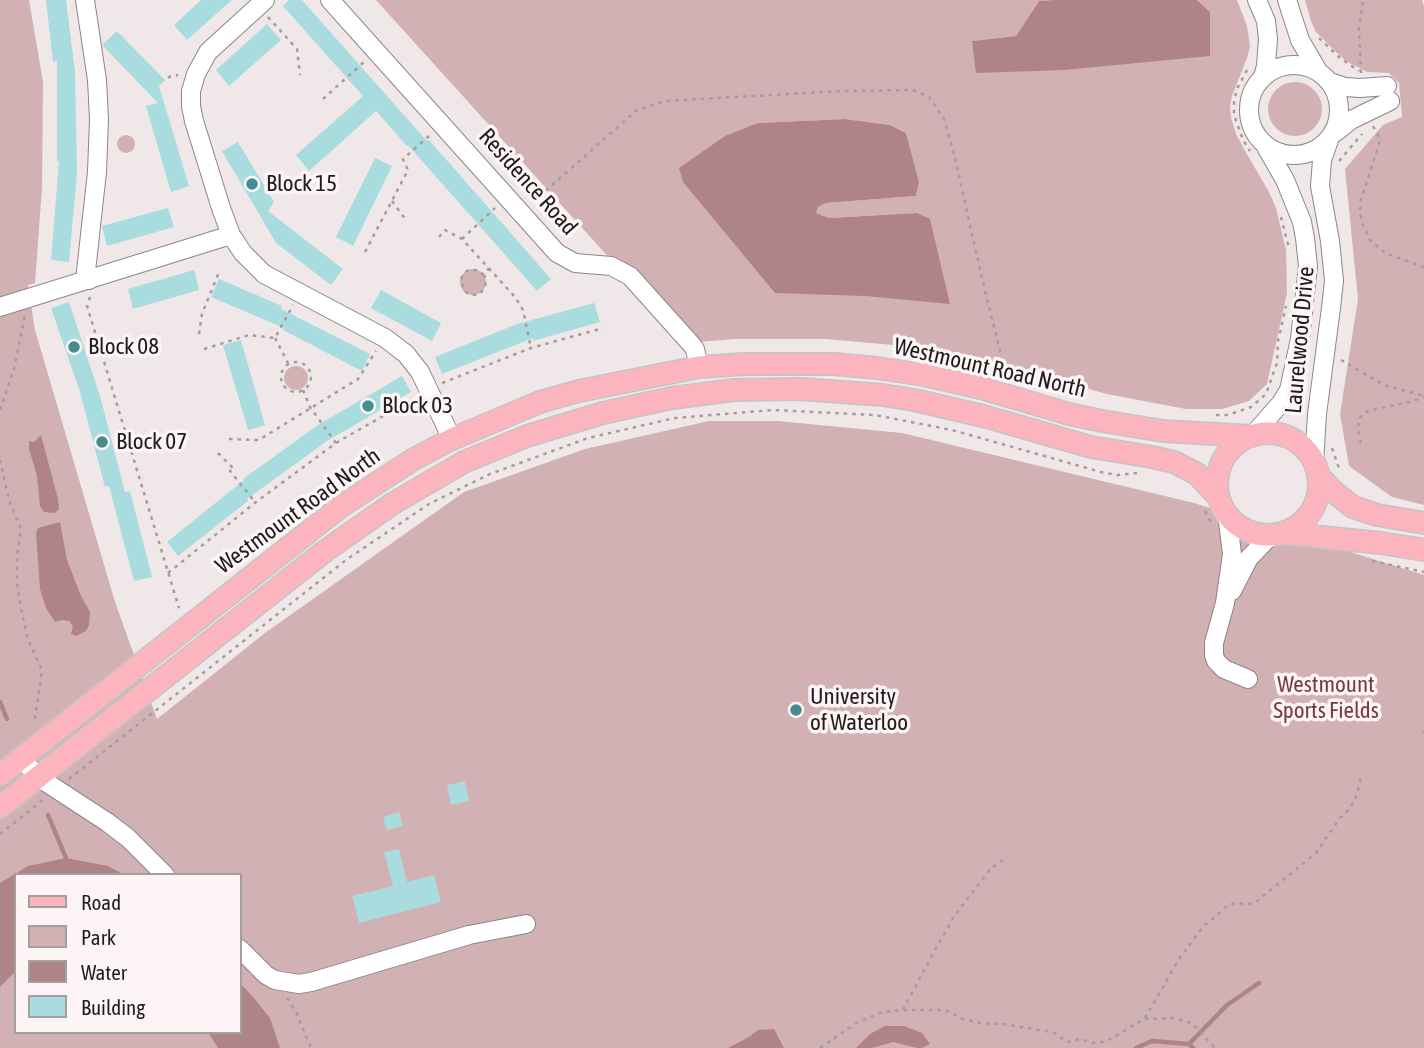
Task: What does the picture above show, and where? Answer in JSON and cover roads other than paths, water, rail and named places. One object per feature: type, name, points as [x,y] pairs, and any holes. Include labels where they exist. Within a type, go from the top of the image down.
[{"type":"main road","name":"Westmount Road North","points":[[0,775],[340,507],[452,439],[541,402],[579,391],[699,367],[745,363],[834,364],[924,375],[1102,421],[1163,431],[1252,435]]},
{"type":"main road","name":"Westmount Road North","points":[[0,807],[325,551],[392,505],[464,462],[527,436],[603,413],[672,398],[734,390],[801,389],[883,395],[983,415],[1091,447],[1174,462],[1197,474],[1215,511]]},
{"type":"main road","points":[[1424,523],[1369,513],[1353,507],[1334,492],[1295,440],[1282,435],[1268,432],[1252,435],[1237,443],[1226,454],[1220,467],[1215,511],[1247,530],[1259,534],[1277,533],[1381,543],[1424,550]]},
{"type":"main road","points":[[1277,533],[1295,526],[1306,517],[1314,504],[1318,490],[1316,469]]},
{"type":"street","points":[[85,0],[97,80],[99,119],[97,172],[86,271],[92,279]]},
{"type":"street","name":"Residence Road","points":[[330,0],[557,253],[579,264],[611,266],[630,276],[688,339],[695,349],[699,367]]},
{"type":"street","points":[[1258,0],[1268,39],[1263,77]]},
{"type":"street","points":[[1287,0],[1300,40],[1338,95],[1340,111],[1332,136]]},
{"type":"street","points":[[266,7],[208,52],[196,74],[191,91],[194,121],[231,235],[243,253],[271,278],[393,343],[406,354],[420,372],[452,439]]},
{"type":"street","points":[[1290,64],[1305,65],[1324,76],[1345,87],[1373,88],[1389,93],[1351,120],[1318,149],[1304,155],[1260,152],[1250,118],[1249,103],[1254,88],[1263,77],[1275,68],[1290,64]]},
{"type":"street","name":"Laurelwood Drive","points":[[1316,469],[1317,414],[1334,281],[1320,186],[1322,160],[1332,136]]},
{"type":"street","name":"Laurelwood Drive","points":[[1252,435],[1289,390],[1300,339],[1308,266],[1302,222],[1284,180],[1260,152]]},
{"type":"street","points":[[0,307],[231,235]]},
{"type":"street","points":[[1215,511],[1232,554],[1225,603],[1214,643],[1214,655],[1224,669],[1248,679]]},
{"type":"street","points":[[1225,603],[1249,558],[1263,541],[1277,533]]},
{"type":"street","points":[[21,758],[38,777],[128,838],[163,873]]},
{"type":"street","points":[[242,951],[266,975],[275,980],[299,984],[469,935],[526,925]]},
{"type":"water","points":[[1197,0],[1210,12],[1210,56],[1064,70],[976,73],[972,41],[1016,36],[1039,1]]},
{"type":"water","points":[[845,119],[890,125],[906,133],[919,182],[916,196],[826,203],[818,207],[816,213],[829,218],[917,213],[930,219],[950,304],[864,296],[775,293],[683,182],[679,168],[725,136],[758,123]]},
{"type":"water","points":[[41,435],[58,499],[59,509],[55,513],[44,512],[40,506],[37,476],[29,449],[29,441],[34,442]]},
{"type":"water","points":[[60,522],[67,560],[90,612],[86,631],[76,636],[71,634],[73,626],[69,621],[55,622],[46,608],[40,589],[36,533],[38,528]]},
{"type":"water","points":[[66,858],[108,866],[121,873],[16,873],[28,866]]},
{"type":"water","points":[[14,874],[14,973],[0,987],[0,883]]},
{"type":"water","points":[[242,985],[270,1018],[280,1048],[218,1048],[209,1034],[242,1034]]},
{"type":"water","points":[[885,1026],[904,1026],[922,1033],[930,1044],[917,1048],[893,1042],[872,1048],[856,1048],[870,1034]]},
{"type":"water","points":[[774,1029],[784,1048],[728,1048],[758,1030]]},
{"type":"waterway","points":[[0,702],[7,719]]},
{"type":"waterway","points":[[48,815],[66,858]]},
{"type":"waterway","points":[[1189,1044],[1227,1005],[1259,983]]},
{"type":"waterway","points":[[1136,1048],[1152,1041],[1189,1044],[1193,1048]]},
{"type":"place","name":"Block 15","points":[[252,184]]},
{"type":"place","name":"Block 08","points":[[74,347]]},
{"type":"place","name":"Block 03","points":[[368,406]]},
{"type":"place","name":"Block 07","points":[[102,442]]},
{"type":"place","name":"University of Waterloo","points":[[796,710]]},
{"type":"park label","name":"Westmount Sports Fields","points":[[1326,698]]}]
